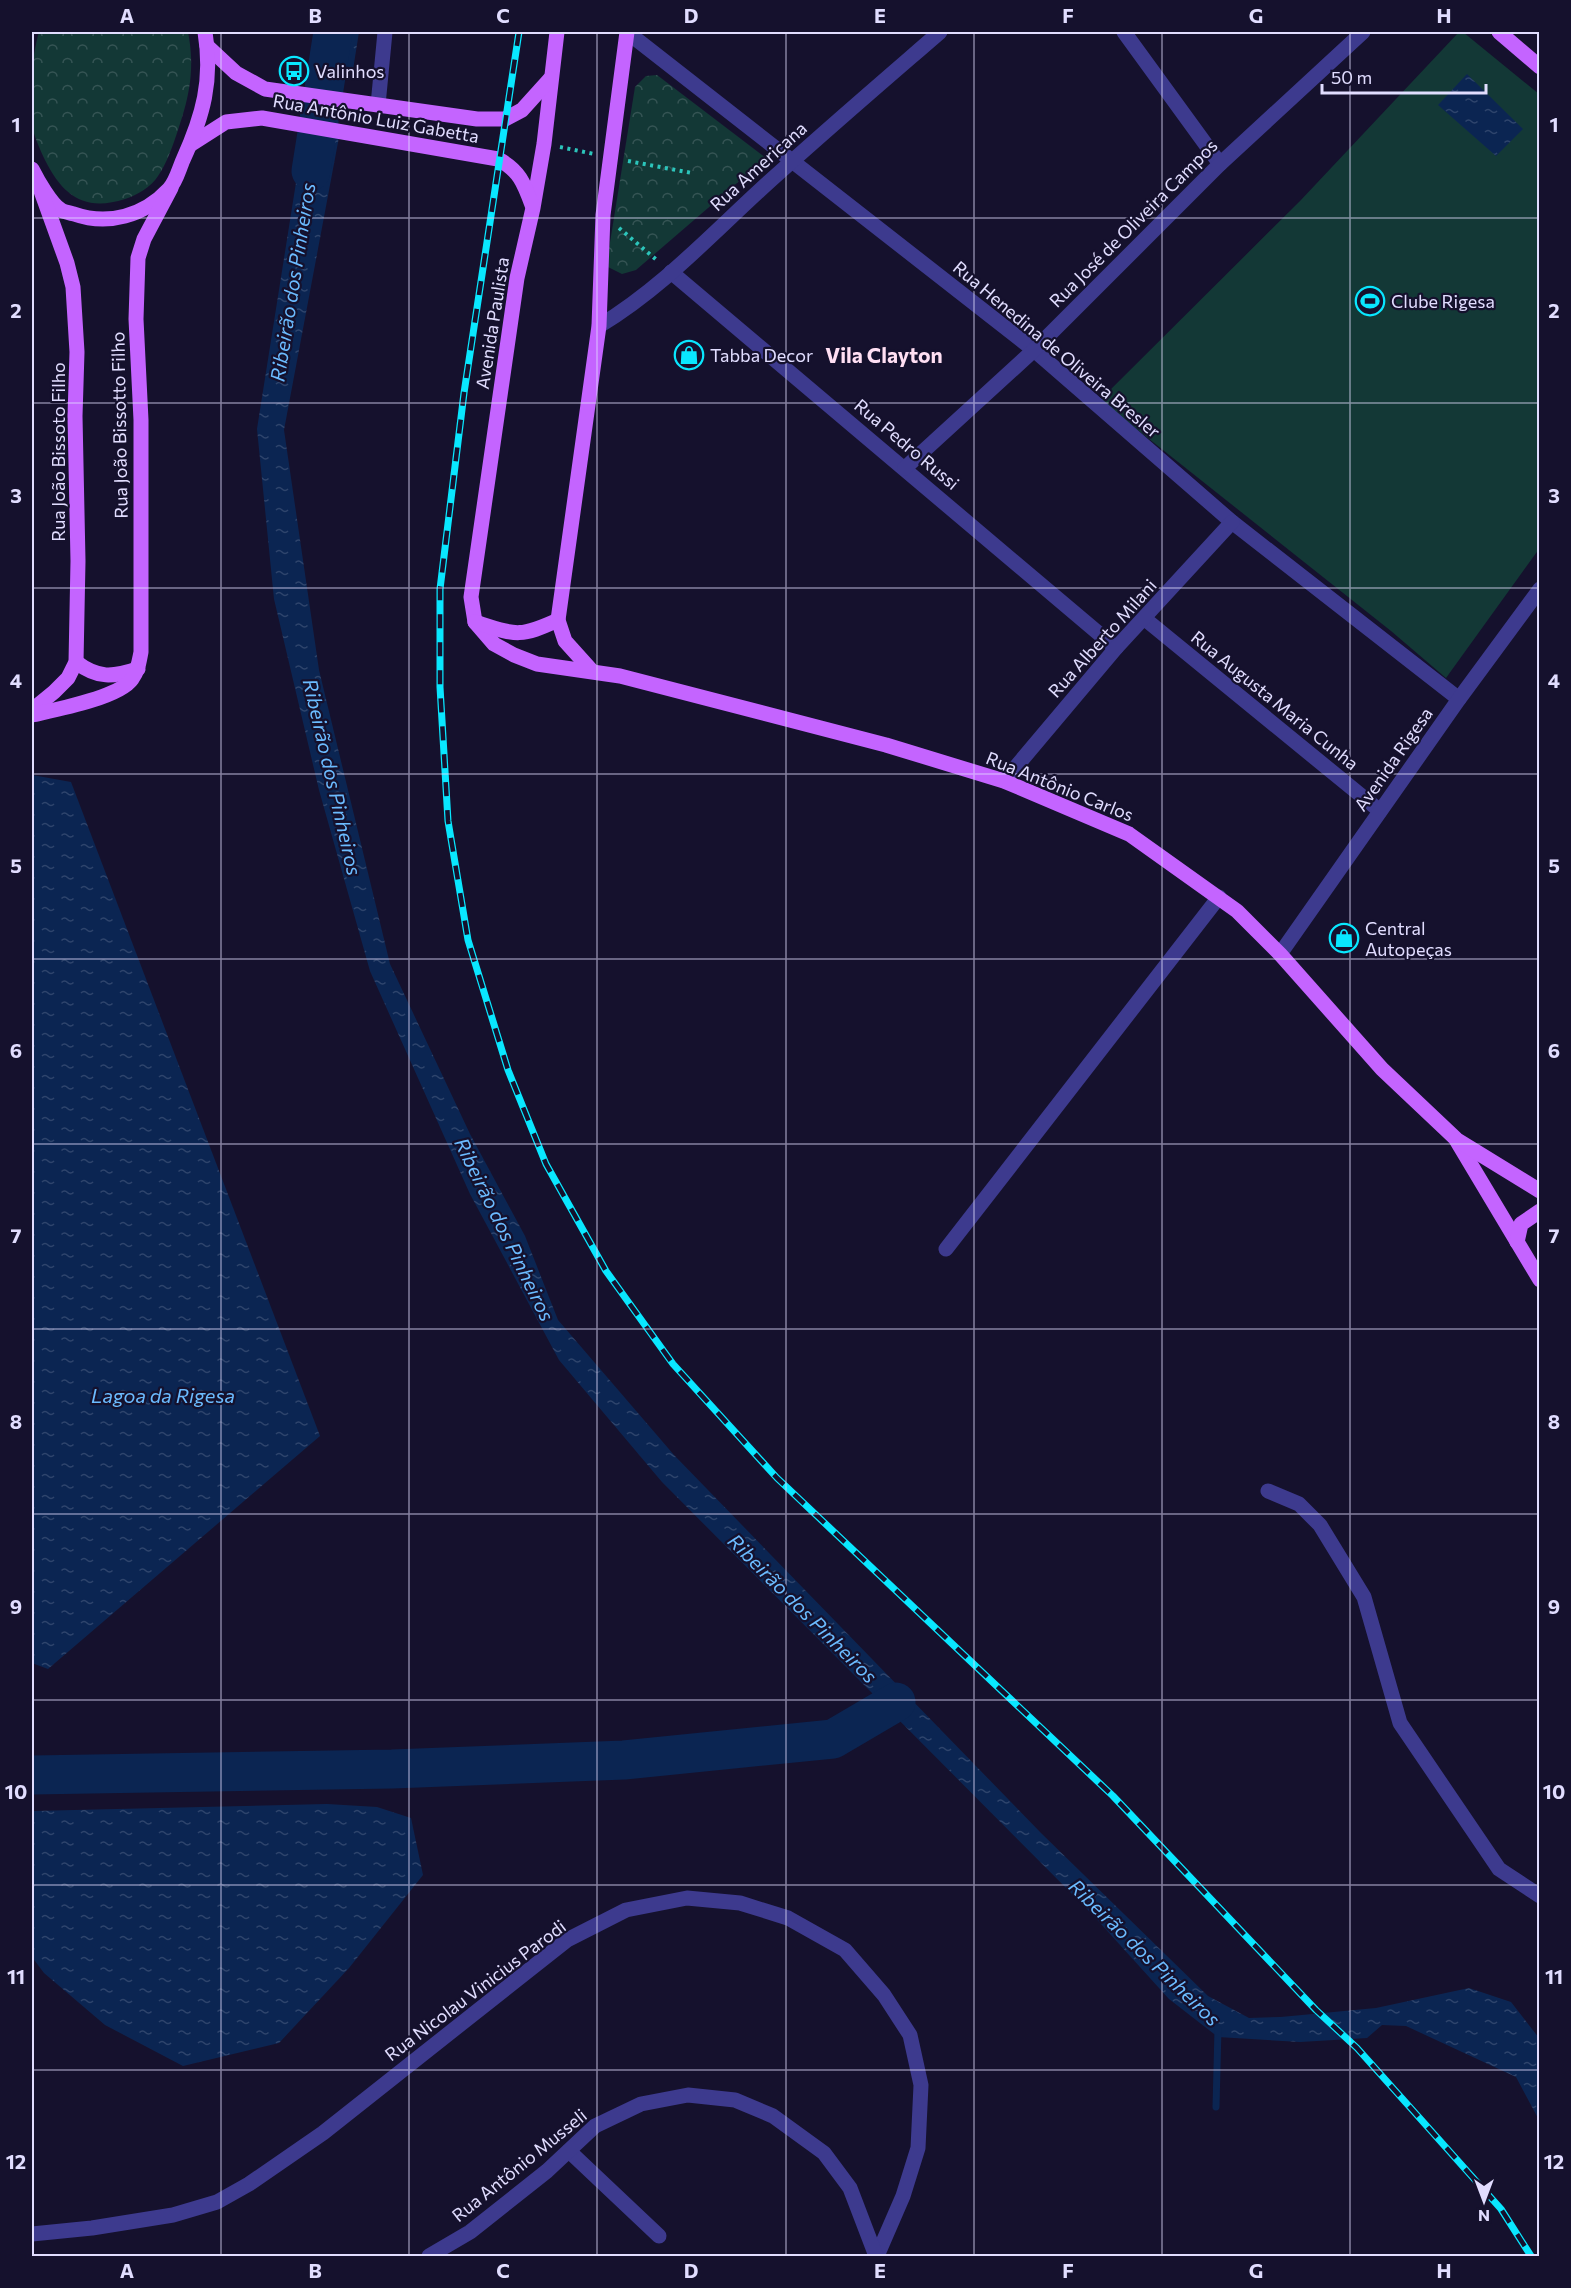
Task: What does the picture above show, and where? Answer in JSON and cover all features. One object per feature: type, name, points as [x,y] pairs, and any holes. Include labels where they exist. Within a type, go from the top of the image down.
[{"type":"main road","name":"Avenida Paulista","points":[[476,622],[471,597],[517,278],[533,208],[544,144],[557,32]]},
{"type":"main road","points":[[592,671],[565,641],[558,620],[599,326],[603,215],[627,32]]},
{"type":"main road","points":[[1499,32],[1539,67]]},
{"type":"main road","name":"Rua Antônio Luiz Gabetta","points":[[206,39],[236,73],[265,89],[477,119],[505,119],[522,110],[550,79]]},
{"type":"main road","name":"Rua João Bissoto Filho","points":[[33,172],[60,209],[89,219],[113,220],[141,211],[171,188],[205,103],[209,79],[206,39]]},
{"type":"main road","name":"Rua Antônio Luiz Gabetta","points":[[190,145],[226,122],[262,118],[498,159],[517,171],[523,180],[533,208]]},
{"type":"main road","name":"Rua João Bissoto Filho","points":[[33,172],[67,263],[75,306],[78,561],[76,662]]},
{"type":"main road","name":"Rua João Bissotto Filho","points":[[138,669],[141,652],[141,420],[136,319],[138,258],[144,239],[171,188]]},
{"type":"main road","points":[[476,622],[509,634],[533,632],[558,620]]},
{"type":"main road","name":"Rua Antônio Carlos","points":[[476,622],[495,644],[537,664],[620,676],[886,745],[1004,781],[1130,834],[1237,911],[1280,954],[1382,1069],[1455,1138],[1539,1280]]},
{"type":"main road","points":[[32,710],[54,693],[68,678],[76,662],[96,674],[109,675],[138,669]]},
{"type":"main road","points":[[32,715],[101,696],[126,686],[138,669]]},
{"type":"main road","points":[[1455,1138],[1539,1191]]},
{"type":"main road","points":[[1517,1242],[1521,1224],[1539,1211]]},
{"type":"street","points":[[373,105],[385,32]]},
{"type":"street","name":"Rua Henedina de Oliveira Bresler","points":[[627,32],[1034,350],[1232,522],[1460,699]]},
{"type":"street","name":"Rua Americana","points":[[599,326],[622,312],[671,272],[793,160],[940,32]]},
{"type":"street","points":[[1124,32],[1220,164]]},
{"type":"street","name":"Rua José de Oliveira Campos","points":[[905,468],[1034,350],[1220,164],[1363,32]]},
{"type":"street","name":"Rua Pedro Russi","points":[[671,272],[1116,648]]},
{"type":"street","name":"Rua Alberto Milani","points":[[1004,781],[1116,648],[1232,522]]},
{"type":"street","name":"Avenida Rigesa","points":[[1280,954],[1539,589]]},
{"type":"street","name":"Rua Augusta Maria Cunha","points":[[1145,619],[1380,811]]},
{"type":"street","points":[[946,1249],[1219,897]]},
{"type":"street","points":[[1268,1491],[1299,1504],[1320,1525],[1365,1597],[1400,1724],[1498,1869],[1539,1896]]},
{"type":"street","name":"Rua Nicolau Vinicius Parodi","points":[[32,2234],[92,2228],[173,2215],[217,2202],[249,2184],[323,2133],[567,1940],[626,1911],[687,1898],[740,1903],[788,1918],[845,1950],[884,1995],[910,2035],[921,2085],[918,2148],[903,2196],[876,2256]]},
{"type":"street","name":"Rua Antônio Musseli","points":[[429,2256],[470,2232],[547,2171],[596,2126],[641,2104],[688,2095],[735,2100],[773,2116],[824,2153],[850,2188],[876,2256]]},
{"type":"street","points":[[569,2151],[659,2236]]},
{"type":"path","points":[[603,215],[671,272]]},
{"type":"green space","points":[[39,32],[188,32],[191,70],[182,117],[164,165],[155,180],[143,190],[129,198],[111,203],[87,202],[68,192],[52,173],[36,140],[31,116],[31,79]]},
{"type":"green space","name":"Clube Rigesa","points":[[1459,32],[1463,32],[1539,94],[1539,549],[1446,678],[1391,631],[1100,400],[1300,201]]},
{"type":"green space","points":[[657,75],[766,158],[636,270],[622,274],[608,267],[608,255],[635,87],[646,76]]},
{"type":"water","points":[[320,32],[359,32],[352,76],[314,68]]},
{"type":"water","points":[[1467,74],[1523,129],[1496,156],[1438,105]]},
{"type":"water","points":[[304,132],[339,137],[284,430],[319,670],[390,964],[470,1134],[525,1236],[558,1320],[674,1455],[1041,1833],[1208,1996],[1249,2018],[1376,2008],[1469,1988],[1511,2002],[1539,2038],[1539,2120],[1516,2077],[1406,2026],[1382,2025],[1367,2038],[1300,2042],[1218,2037],[1169,1999],[1091,1913],[662,1482],[559,1360],[470,1194],[370,971],[319,790],[274,599],[257,429]]},
{"type":"water","name":"Lagoa da Rigesa","points":[[32,775],[71,782],[320,1436],[48,1669],[32,1663]]},
{"type":"water","points":[[327,1804],[377,1807],[411,1818],[423,1875],[349,1968],[279,2043],[183,2066],[105,2025],[44,1973],[32,1957],[32,1811]]},
{"type":"waterway","name":"Ribeirão dos Pinheiros","points":[[311,171],[333,32]]},
{"type":"waterway","points":[[32,1775],[392,1769],[624,1760],[833,1739],[896,1702]]},
{"type":"waterway","points":[[1216,2107],[1218,2029]]},
{"type":"railway","points":[[519,32],[464,393],[440,589],[440,687],[448,821],[468,940],[508,1070],[546,1164],[606,1271],[673,1364],[777,1478],[1113,1796],[1316,2010],[1357,2048],[1501,2209],[1531,2256]]},
{"type":"place","name":"Valinhos","points":[[294,71]]},
{"type":"place","name":"Clube Rigesa","points":[[1370,301]]},
{"type":"place","name":"Tabba Decor","points":[[689,355]]},
{"type":"place","name":"Central Autopeças","points":[[1344,938]]},
{"type":"district","name":"Vila Clayton","points":[[884,354]]}]
